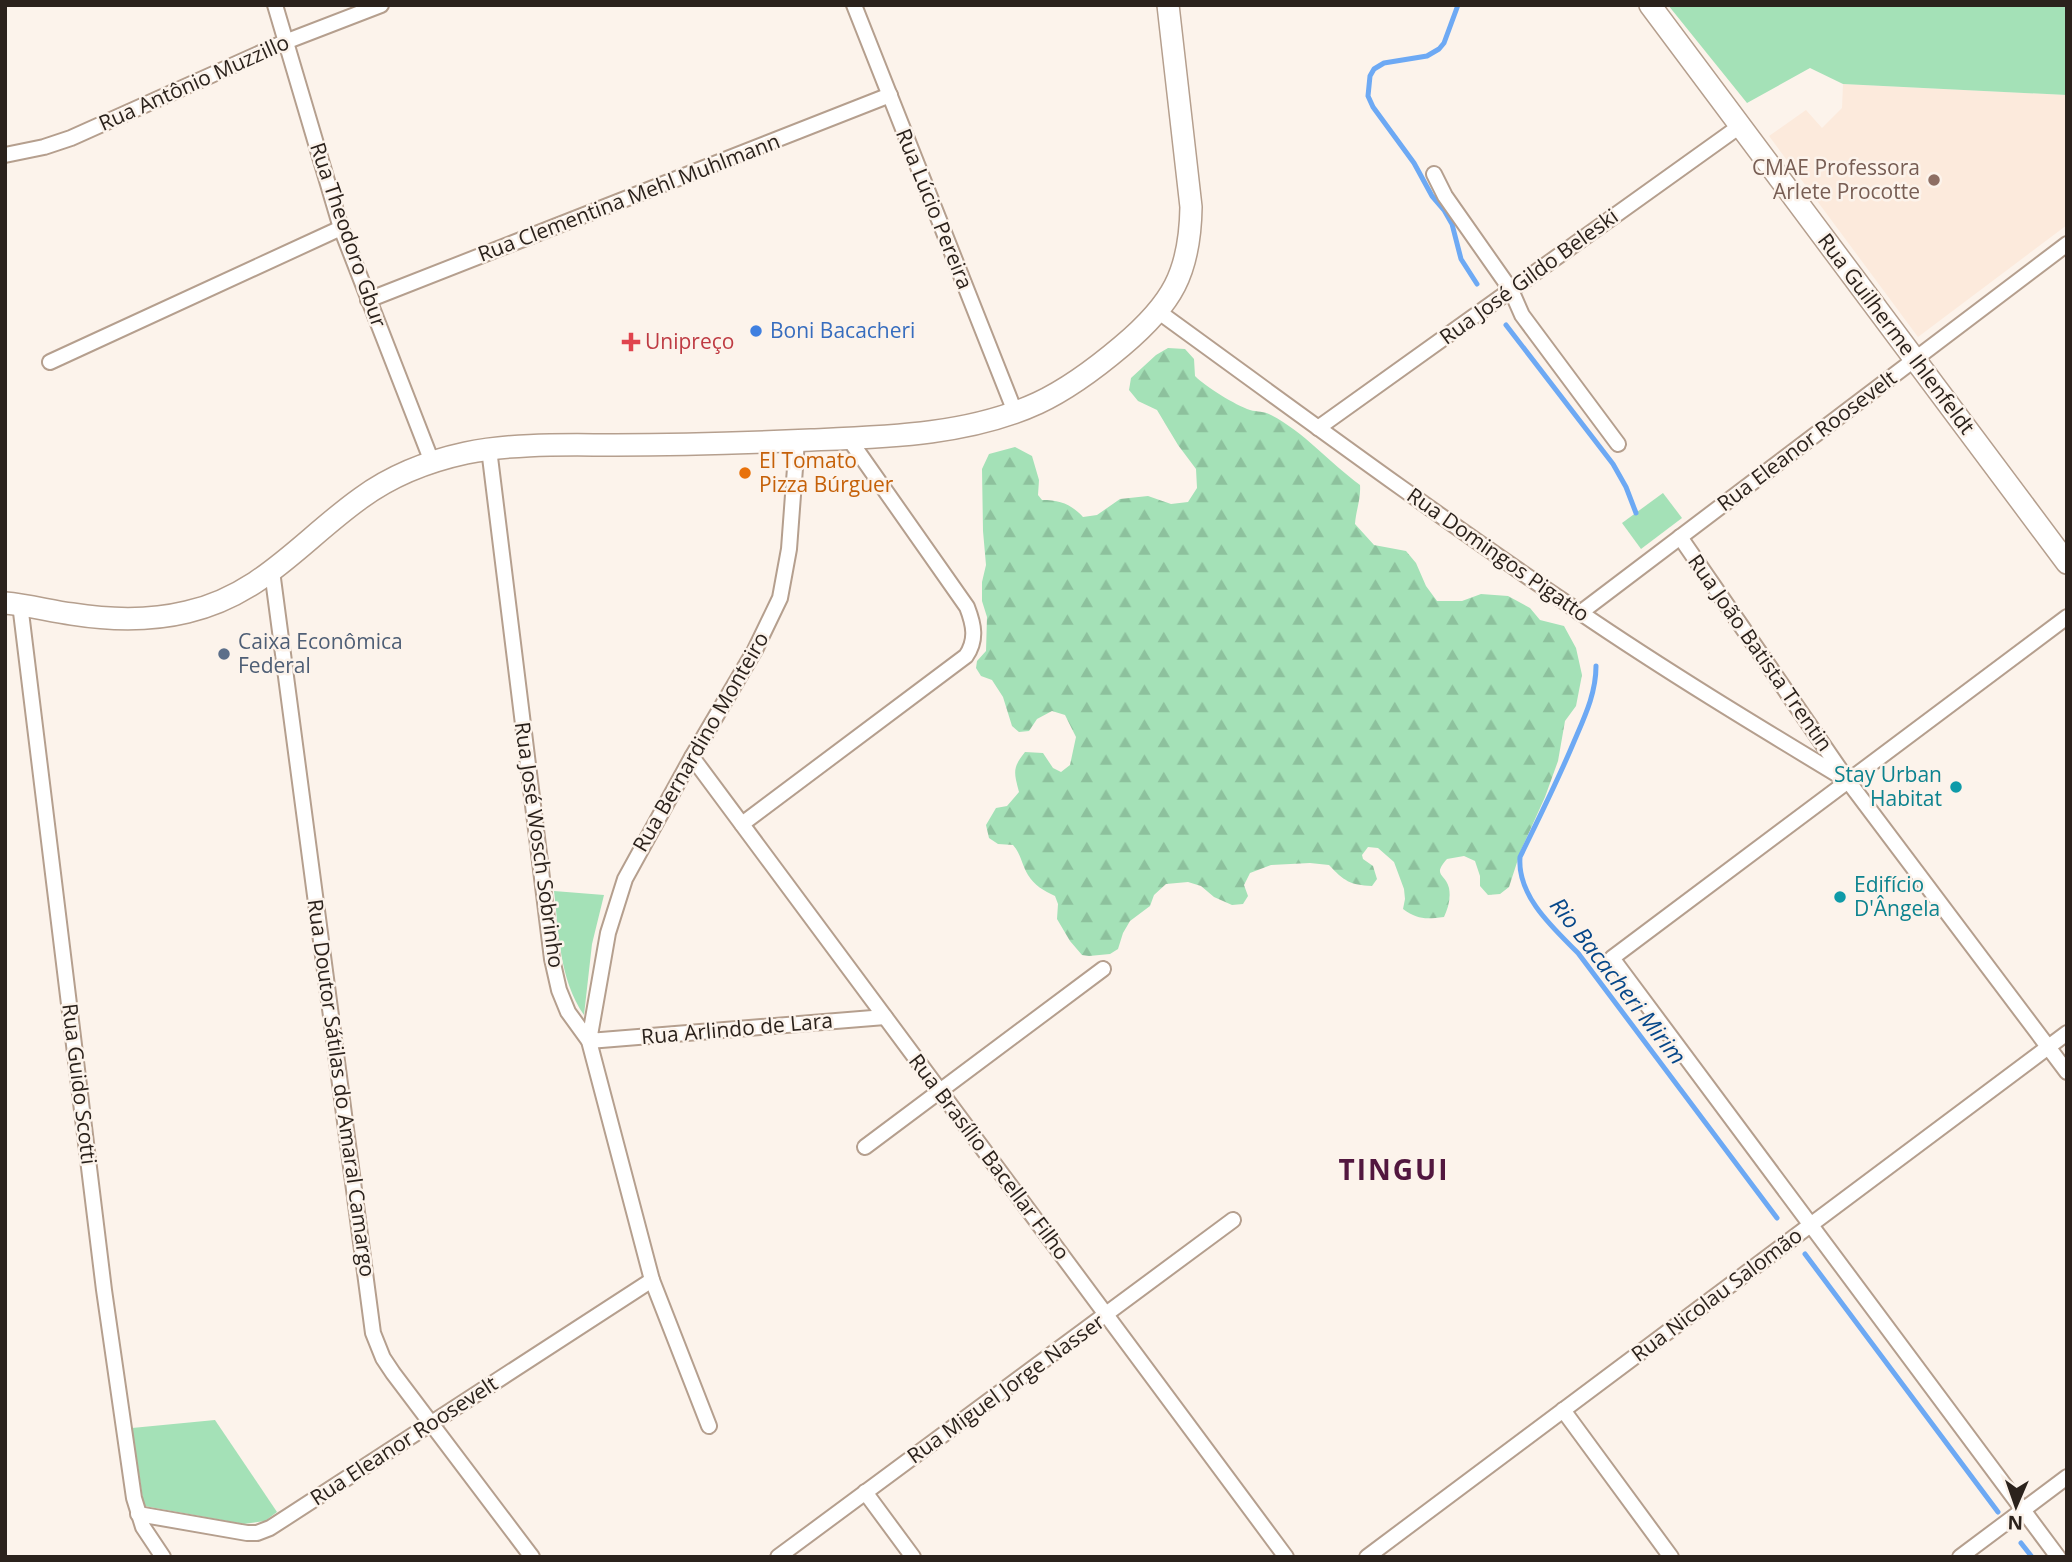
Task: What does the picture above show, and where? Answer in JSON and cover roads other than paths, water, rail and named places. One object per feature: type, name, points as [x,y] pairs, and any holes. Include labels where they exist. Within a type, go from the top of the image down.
[{"type":"main road","points":[[12,604],[116,619],[168,616],[198,609],[233,595],[272,571],[361,498],[382,485],[432,462],[489,449],[849,439],[946,429],[1015,412],[1057,393],[1083,376],[1159,312],[1170,296],[1187,254],[1190,230],[1188,180],[1168,5]]},
{"type":"main road","name":"Rua Guilherme Ihlenfeldt","points":[[1650,5],[2067,563]]},
{"type":"street","name":"Rua Theodoro Gbur","points":[[275,5],[341,228],[432,462]]},
{"type":"street","name":"Rua Antônio Muzzillo","points":[[5,155],[44,148],[71,138],[285,42],[381,5]]},
{"type":"street","name":"Rua Lúcio Pereira","points":[[854,5],[1015,412]]},
{"type":"street","name":"Rua Clementina Mehl Muhlmann","points":[[368,300],[890,95]]},
{"type":"street","name":"Rua José Gildo Beleski","points":[[1318,428],[1740,126]]},
{"type":"street","points":[[1434,174],[1445,196],[1511,290],[1522,315],[1618,444]]},
{"type":"street","points":[[50,362],[341,228]]},
{"type":"street","name":"Rua Eleanor Roosevelt","points":[[1580,613],[2067,244]]},
{"type":"street","name":"Rua Domingos Pigatto","points":[[1159,312],[1580,613],[1737,714],[1849,780]]},
{"type":"street","points":[[742,824],[966,656],[972,647],[974,635],[967,607],[849,439]]},
{"type":"street","name":"Rua Bernardino Monteiro","points":[[589,1041],[608,933],[615,907],[635,858],[755,650],[780,598],[789,550],[797,441]]},
{"type":"street","name":"Rua José Wosch Sobrinho","points":[[489,449],[552,959],[559,990],[568,1012],[589,1041],[652,1280],[709,1426]]},
{"type":"street","name":"Rua João Batista Trentin","points":[[1679,537],[1849,780],[2067,1072]]},
{"type":"street","name":"Rua Doutor Sátilas do Amaral Camargo","points":[[272,571],[373,1333],[383,1358],[531,1557]]},
{"type":"street","name":"Rua Guido Scotti","points":[[12,604],[104,1290],[138,1514],[143,1527],[163,1557]]},
{"type":"street","points":[[2058,1557],[1612,958],[2067,617]]},
{"type":"street","name":"Rua Brasílio Bacellar Filho","points":[[692,757],[1286,1557]]},
{"type":"street","points":[[864,1147],[1102,969]]},
{"type":"street","name":"Rua Arlindo de Lara","points":[[589,1041],[885,1017]]},
{"type":"street","name":"Rua Nicolau Salomão","points":[[1367,1557],[2067,1033]]},
{"type":"street","name":"Rua Miguel Jorge Nasser","points":[[778,1557],[1233,1220]]},
{"type":"street","name":"Rua Eleanor Roosevelt","points":[[138,1514],[247,1533],[257,1533],[270,1528],[652,1280]]},
{"type":"street","points":[[1563,1410],[1671,1557]]},
{"type":"street","points":[[1960,1557],[2067,1477]]},
{"type":"street","points":[[865,1492],[913,1557]]},
{"type":"waterway","name":"Rio Bacacheri Mirim","points":[[1458,5],[1444,43],[1439,49],[1427,56],[1384,63],[1374,69],[1370,76],[1368,96],[1373,107],[1414,163],[1432,196],[1444,210],[1452,224],[1461,259],[1477,284]]},
{"type":"waterway","name":"Rio Bacacheri Mirim","points":[[1506,325],[1613,464],[1636,513]]},
{"type":"waterway","name":"Rio Bacacheri Mirim","points":[[1596,666],[1592,696],[1585,715],[1520,857],[1524,885],[1538,910],[1578,953],[1777,1218]]},
{"type":"waterway","name":"Rio Bacacheri Mirim","points":[[1805,1254],[1998,1512]]},
{"type":"waterway","name":"Rio Bacacheri Mirim","points":[[2021,1543],[2032,1557]]},
{"type":"place","name":"CMAE Professora Arlete Procotte","points":[[1934,180]]},
{"type":"place","name":"Boni Bacacheri","points":[[756,331]]},
{"type":"place","name":"Unipreço","points":[[631,342]]},
{"type":"place","name":"El Tomato Pizza Búrguer","points":[[745,473]]},
{"type":"place","name":"Caixa Econômica Federal","points":[[224,654]]},
{"type":"place","name":"Stay Urban Habitat","points":[[1956,787]]},
{"type":"place","name":"Edifício D'Ângela","points":[[1840,897]]},
{"type":"district","name":"TINGUI","points":[[1394,1170]]}]
